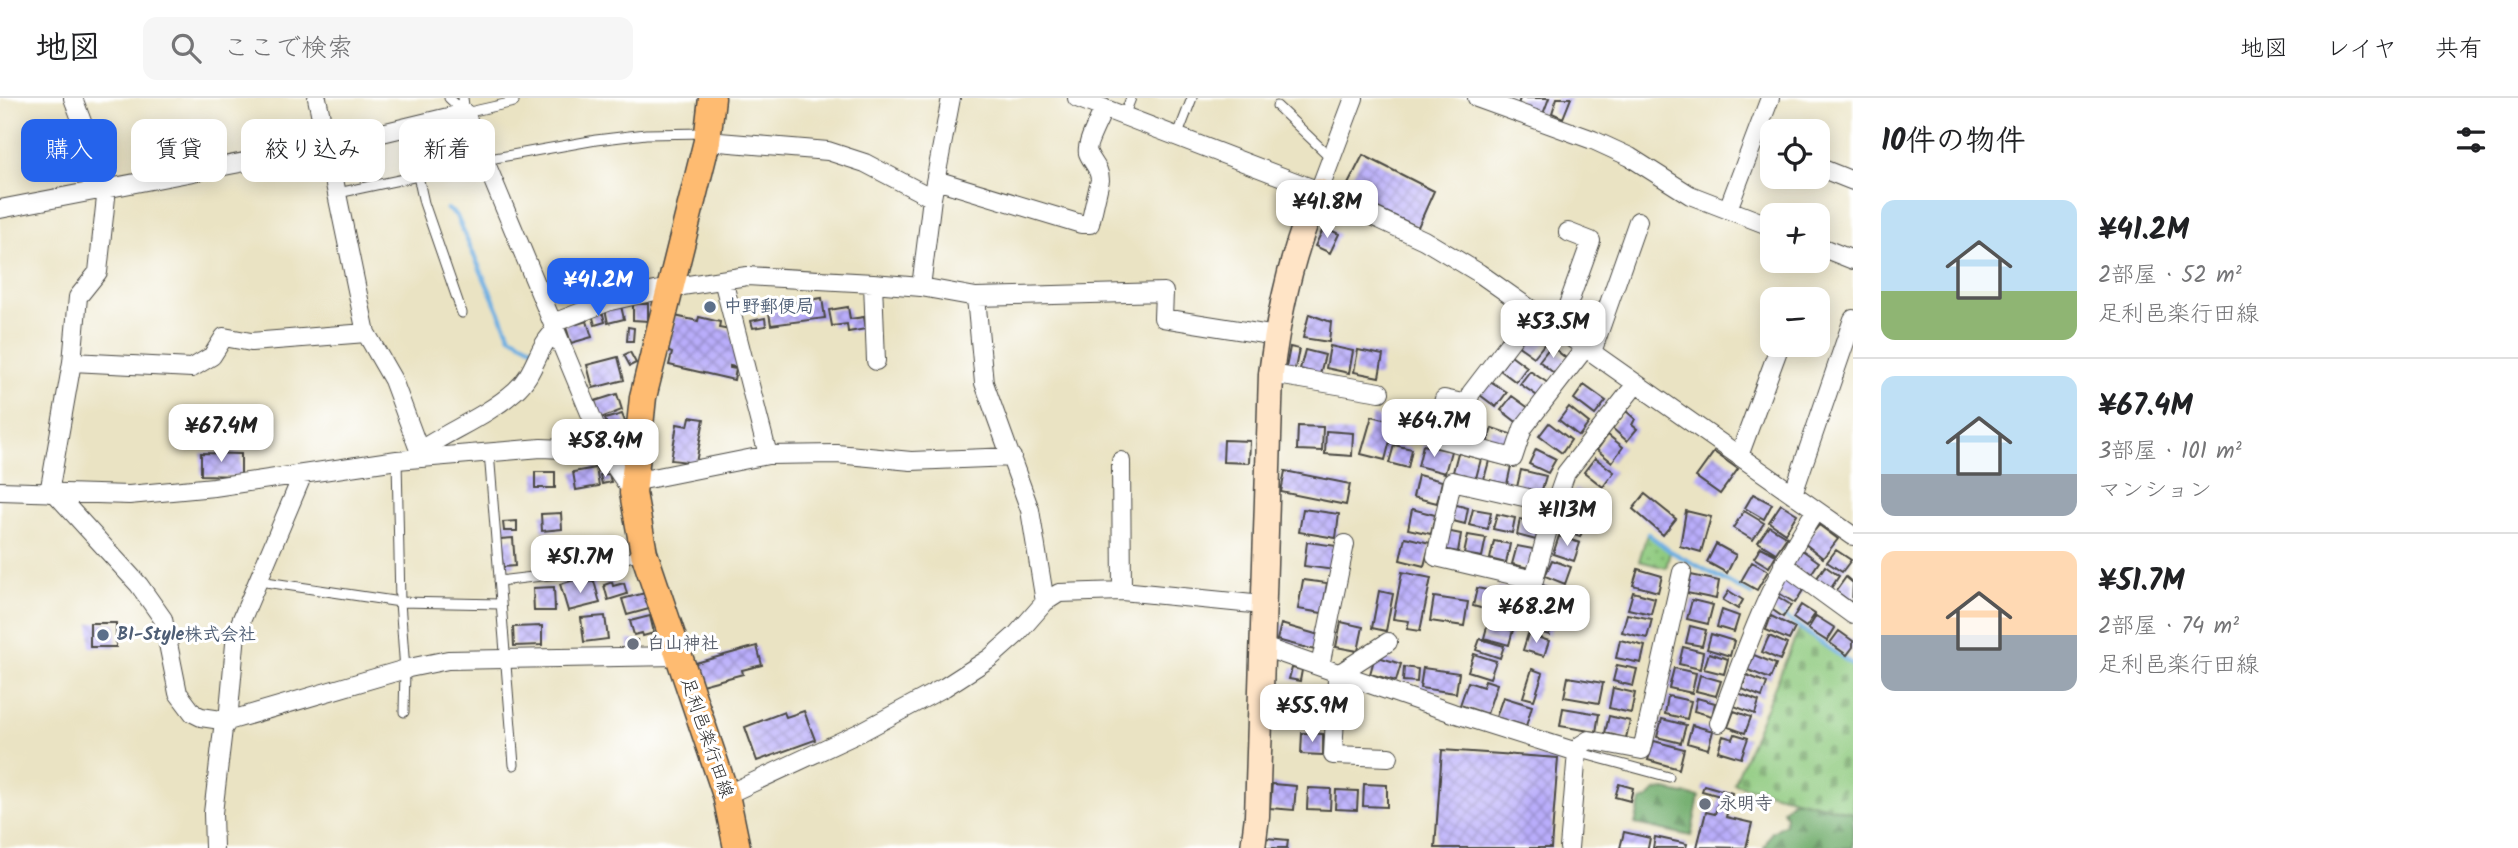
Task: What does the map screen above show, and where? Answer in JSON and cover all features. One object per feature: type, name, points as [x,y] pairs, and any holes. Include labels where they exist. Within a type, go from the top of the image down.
[{"type":"main road","name":"足利邑楽行田線","points":[[712,98],[707,137],[643,397],[633,488],[645,553],[726,795],[737,848]]},
{"type":"street","points":[[52,493],[72,362],[78,297],[98,272],[107,188],[73,98]]},
{"type":"street","points":[[317,98],[322,119]]},
{"type":"street","points":[[920,287],[951,98]]},
{"type":"street","points":[[1077,98],[1320,191],[1424,240],[1479,273],[1853,536]]},
{"type":"street","points":[[1253,848],[1257,816],[1271,374],[1276,336],[1289,276],[1354,98]]},
{"type":"street","points":[[1477,98],[1503,103],[1593,140],[1630,157],[1690,195],[1760,222]]},
{"type":"street","points":[[1728,209],[1770,98]]},
{"type":"street","points":[[385,129],[464,106]]},
{"type":"street","points":[[707,137],[828,151],[934,189],[1080,224],[1090,224],[1100,172],[1087,147],[1104,108]]},
{"type":"street","points":[[1755,142],[1760,144]]},
{"type":"street","points":[[0,209],[241,163]]},
{"type":"street","points":[[1830,172],[1853,181]]},
{"type":"street","points":[[336,182],[366,333],[393,380],[420,455]]},
{"type":"street","points":[[493,182],[611,461],[633,488],[768,455],[836,454],[911,461],[1012,457]]},
{"type":"street","points":[[1533,312],[1471,393],[1467,404],[1444,399],[1434,437],[1513,458],[1523,428],[1589,350],[1638,221]]},
{"type":"street","points":[[1559,330],[1591,242],[1568,232]]},
{"type":"street","points":[[1830,251],[1853,260]]},
{"type":"street","points":[[420,455],[515,392],[532,373],[545,338],[554,326],[610,301],[723,279],[747,276],[873,282],[976,297],[1164,292],[1163,318],[1276,336]]},
{"type":"street","points":[[723,279],[768,455]]},
{"type":"street","points":[[873,282],[876,361]]},
{"type":"street","points":[[976,297],[984,383],[1030,510],[1045,602]]},
{"type":"street","points":[[1793,494],[1853,319]]},
{"type":"street","points":[[72,362],[192,368],[212,356],[224,337],[251,342],[366,333]]},
{"type":"street","points":[[1739,456],[1776,357]]},
{"type":"street","points":[[1271,374],[1380,391]]},
{"type":"street","points":[[1525,611],[1566,473],[1636,384]]},
{"type":"street","points":[[0,491],[129,495],[214,487],[420,455],[541,448],[564,449],[611,461]]},
{"type":"street","points":[[1121,461],[1122,591]]},
{"type":"street","points":[[214,848],[213,813],[223,729],[228,721],[236,633],[303,474]]},
{"type":"street","points":[[1534,580],[1436,557],[1452,481],[1555,504]]},
{"type":"street","points":[[52,493],[139,585],[163,619],[178,693],[192,713],[201,717],[228,721],[447,660],[678,656]]},
{"type":"street","points":[[1719,723],[1751,632],[1783,564],[1816,510]]},
{"type":"street","points":[[1320,666],[1345,544]]},
{"type":"street","points":[[1783,564],[1853,615]]},
{"type":"street","points":[[1569,848],[1577,752],[1581,745],[1589,740],[1642,750],[1682,572]]},
{"type":"street","points":[[726,795],[861,732],[945,688],[990,657],[1017,634],[1045,602],[1059,593],[1122,591],[1263,605]]},
{"type":"street","points":[[1388,642],[1340,673],[1335,686],[1333,755],[1389,757]]},
{"type":"street","points":[[1261,648],[1577,752]]},
{"type":"lane","points":[[449,98],[464,106],[514,102]]},
{"type":"lane","points":[[1124,116],[1130,98]]},
{"type":"lane","points":[[1177,137],[1192,98]]},
{"type":"lane","points":[[1277,106],[1332,157]]},
{"type":"lane","points":[[495,158],[646,134],[707,137]]},
{"type":"lane","points":[[338,193],[418,176],[424,204],[461,313]]},
{"type":"lane","points":[[489,452],[514,765]]},
{"type":"lane","points":[[397,460],[400,602],[405,670],[404,712]]},
{"type":"lane","points":[[499,581],[584,571],[645,553]]},
{"type":"lane","points":[[259,582],[400,602],[501,604]]},
{"type":"lane","points":[[1577,752],[1669,777]]},
{"type":"green space","points":[[1647,534],[1670,552],[1666,568],[1639,561]]},
{"type":"green space","points":[[1799,629],[1853,666],[1853,813],[1734,784]]},
{"type":"green space","points":[[1665,790],[1699,797],[1691,836],[1635,824],[1641,801],[1655,791]]},
{"type":"green space","points":[[1798,800],[1853,813],[1853,848],[1764,848],[1771,833],[1785,824],[1786,816],[1783,810],[1791,802]]},
{"type":"building","points":[[1520,98],[1549,98],[1543,114],[1518,105]]},
{"type":"building","points":[[1557,98],[1571,98],[1563,118],[1552,113]]},
{"type":"building","points":[[1363,155],[1434,191],[1418,227],[1344,192]]},
{"type":"building","points":[[1324,227],[1339,234],[1330,253],[1315,246]]},
{"type":"building","points":[[822,298],[825,318],[771,325],[768,306]]},
{"type":"building","points":[[633,304],[648,304],[648,321],[633,320]]},
{"type":"building","points":[[621,306],[624,319],[608,323],[605,309]]},
{"type":"building","points":[[848,307],[850,319],[864,317],[866,329],[848,332],[847,324],[832,326],[829,310]]},
{"type":"building","points":[[602,311],[605,322],[595,325],[592,314]]},
{"type":"building","points":[[1309,314],[1331,322],[1329,342],[1303,338]]},
{"type":"building","points":[[675,316],[698,321],[699,317],[720,322],[719,328],[730,330],[738,357],[736,367],[730,366],[736,369],[734,380],[669,365],[672,353],[667,351]]},
{"type":"building","points":[[765,318],[766,326],[753,328],[751,321]]},
{"type":"building","points":[[575,321],[577,324],[587,321],[592,337],[571,343],[565,324]]},
{"type":"building","points":[[628,327],[634,328],[633,341],[627,341]]},
{"type":"building","points":[[1529,329],[1546,342],[1534,357],[1517,345]]},
{"type":"building","points":[[1330,346],[1353,351],[1349,373],[1326,368]]},
{"type":"building","points":[[1551,346],[1567,359],[1555,374],[1539,361]]},
{"type":"building","points":[[1290,347],[1299,349],[1295,369],[1286,368]]},
{"type":"building","points":[[1305,350],[1325,355],[1320,374],[1300,369]]},
{"type":"building","points":[[1358,350],[1383,355],[1379,377],[1354,372]]},
{"type":"building","points":[[630,352],[636,363],[630,366],[624,355]]},
{"type":"building","points":[[1511,355],[1527,367],[1516,382],[1500,370]]},
{"type":"building","points":[[618,357],[624,380],[593,388],[587,365]]},
{"type":"building","points":[[1530,371],[1548,383],[1539,397],[1520,384]]},
{"type":"building","points":[[1490,381],[1507,392],[1496,407],[1480,395]]},
{"type":"building","points":[[1584,385],[1606,401],[1595,415],[1574,399]]},
{"type":"building","points":[[617,394],[622,410],[601,418],[595,401]]},
{"type":"building","points":[[1512,396],[1530,409],[1519,424],[1501,410]]},
{"type":"building","points":[[1569,407],[1589,423],[1579,436],[1559,420]]},
{"type":"building","points":[[1447,411],[1465,416],[1459,435],[1442,431]]},
{"type":"building","points":[[1626,411],[1635,419],[1632,425],[1637,429],[1627,441],[1612,428]]},
{"type":"building","points":[[622,414],[628,429],[611,435],[605,419]]},
{"type":"building","points":[[1372,416],[1395,422],[1385,460],[1361,454]]},
{"type":"building","points":[[690,417],[704,419],[696,463],[671,460],[677,424],[688,426]]},
{"type":"building","points":[[1468,419],[1485,423],[1481,440],[1465,437]]},
{"type":"building","points":[[1549,423],[1571,440],[1562,453],[1539,436]]},
{"type":"building","points":[[1298,426],[1323,427],[1322,451],[1297,450]]},
{"type":"building","points":[[1492,428],[1513,435],[1508,450],[1487,443]]},
{"type":"building","points":[[1326,431],[1353,433],[1352,456],[1325,454]]},
{"type":"building","points":[[1608,435],[1623,447],[1612,462],[1597,450]]},
{"type":"building","points":[[1224,440],[1250,441],[1249,463],[1223,462]]},
{"type":"building","points":[[1394,445],[1412,449],[1408,468],[1389,463]]},
{"type":"building","points":[[1423,445],[1451,451],[1445,473],[1418,466]]},
{"type":"building","points":[[1536,449],[1556,459],[1548,473],[1529,464]]},
{"type":"building","points":[[1714,452],[1738,469],[1720,494],[1696,477]]},
{"type":"building","points":[[201,453],[241,454],[241,476],[201,475]]},
{"type":"building","points":[[1458,453],[1481,459],[1476,478],[1453,472]]},
{"type":"building","points":[[1595,458],[1614,472],[1603,487],[1584,472]]},
{"type":"building","points":[[1489,461],[1511,466],[1507,484],[1484,479]]},
{"type":"building","points":[[596,468],[599,486],[576,490],[573,472]]},
{"type":"building","points":[[1521,470],[1546,476],[1541,493],[1517,487]]},
{"type":"building","points":[[1285,471],[1350,484],[1346,505],[1281,492]]},
{"type":"building","points":[[535,472],[555,472],[555,488],[535,488]]},
{"type":"building","points":[[609,474],[611,482],[602,484],[600,475]]},
{"type":"building","points":[[1418,475],[1442,481],[1437,503],[1413,497]]},
{"type":"building","points":[[1576,489],[1596,497],[1590,513],[1569,505]]},
{"type":"building","points":[[1645,494],[1676,519],[1663,535],[1633,509]]},
{"type":"building","points":[[1753,494],[1772,504],[1764,519],[1745,508]]},
{"type":"building","points":[[1453,504],[1468,508],[1465,524],[1449,520]]},
{"type":"building","points":[[1781,504],[1797,514],[1785,533],[1769,522]]},
{"type":"building","points":[[1303,509],[1339,514],[1336,538],[1299,532]]},
{"type":"building","points":[[1412,509],[1435,515],[1431,534],[1408,529]]},
{"type":"building","points":[[1473,509],[1491,512],[1488,529],[1469,525]]},
{"type":"building","points":[[1686,511],[1711,517],[1701,552],[1680,546]]},
{"type":"building","points":[[1744,511],[1764,523],[1753,540],[1733,528]]},
{"type":"building","points":[[561,513],[562,529],[542,531],[541,514]]},
{"type":"building","points":[[1497,514],[1515,518],[1512,533],[1493,529]]},
{"type":"building","points":[[1565,514],[1586,521],[1580,537],[1560,530]]},
{"type":"building","points":[[1520,519],[1539,523],[1536,540],[1517,535]]},
{"type":"building","points":[[517,521],[517,531],[504,531],[503,522]]},
{"type":"building","points":[[1819,525],[1838,539],[1823,558],[1804,543]]},
{"type":"building","points":[[1769,526],[1787,537],[1776,553],[1758,542]]},
{"type":"building","points":[[1446,531],[1461,534],[1458,552],[1443,549]]},
{"type":"building","points":[[1468,535],[1486,538],[1482,557],[1464,554]]},
{"type":"building","points":[[1559,536],[1580,543],[1574,561],[1553,554]]},
{"type":"building","points":[[1405,537],[1430,543],[1424,566],[1400,560]]},
{"type":"building","points":[[513,538],[515,566],[503,567],[500,539]]},
{"type":"building","points":[[1494,541],[1510,544],[1506,563],[1490,559]]},
{"type":"building","points":[[1307,542],[1337,546],[1334,570],[1304,566]]},
{"type":"building","points":[[623,543],[626,557],[603,562],[600,548]]},
{"type":"building","points":[[1716,544],[1736,555],[1727,573],[1707,562]]},
{"type":"building","points":[[1517,546],[1533,549],[1529,568],[1512,564]]},
{"type":"building","points":[[1761,547],[1776,555],[1769,567],[1754,558]]},
{"type":"building","points":[[595,550],[596,560],[590,561],[590,564],[570,567],[567,554]]},
{"type":"building","points":[[1802,550],[1819,562],[1809,577],[1791,564]]},
{"type":"building","points":[[1836,550],[1851,560],[1842,572],[1827,562]]},
{"type":"building","points":[[1552,560],[1571,567],[1565,584],[1545,576]]},
{"type":"building","points":[[1752,562],[1768,571],[1757,590],[1741,581]]},
{"type":"building","points":[[1825,566],[1839,576],[1829,591],[1815,581]]},
{"type":"building","points":[[1638,569],[1662,576],[1658,592],[1633,585]]},
{"type":"building","points":[[1402,572],[1431,578],[1420,631],[1407,629],[1409,621],[1393,619]]},
{"type":"building","points":[[1691,575],[1719,581],[1716,599],[1687,593]]},
{"type":"building","points":[[1787,576],[1805,587],[1795,603],[1777,592]]},
{"type":"building","points":[[1846,577],[1853,583],[1852,603],[1836,591]]},
{"type":"building","points":[[578,579],[579,585],[594,581],[600,603],[568,611],[560,584]]},
{"type":"building","points":[[1303,580],[1327,583],[1322,613],[1298,609]]},
{"type":"building","points":[[612,582],[613,586],[624,583],[627,594],[608,600],[604,585]]},
{"type":"building","points":[[1542,585],[1564,592],[1558,610],[1536,602]]},
{"type":"building","points":[[554,587],[555,611],[534,611],[533,588]]},
{"type":"building","points":[[1498,587],[1520,592],[1514,615],[1492,610]]},
{"type":"building","points":[[1477,588],[1492,591],[1488,610],[1473,606]]},
{"type":"building","points":[[1379,591],[1393,594],[1386,631],[1372,628]]},
{"type":"building","points":[[1729,591],[1743,600],[1738,609],[1723,600]]},
{"type":"building","points":[[1633,592],[1655,598],[1651,614],[1628,609]]},
{"type":"building","points":[[645,593],[649,609],[627,615],[622,599]]},
{"type":"building","points":[[1775,595],[1791,605],[1783,617],[1767,606]]},
{"type":"building","points":[[1434,597],[1468,602],[1464,626],[1430,621]]},
{"type":"building","points":[[1692,600],[1713,605],[1708,624],[1687,619]]},
{"type":"building","points":[[1801,605],[1815,614],[1806,627],[1793,618]]},
{"type":"building","points":[[1722,610],[1739,616],[1734,632],[1717,627]]},
{"type":"building","points":[[1534,611],[1555,618],[1549,635],[1528,628]]},
{"type":"building","points":[[1627,614],[1652,619],[1647,638],[1622,632]]},
{"type":"building","points":[[605,616],[608,639],[584,642],[581,618]]},
{"type":"building","points":[[650,616],[654,633],[634,635],[630,621]]},
{"type":"building","points":[[1771,616],[1795,628],[1789,640],[1766,630]]},
{"type":"building","points":[[1816,616],[1835,628],[1827,641],[1808,629]]},
{"type":"building","points":[[1341,622],[1363,627],[1358,651],[1336,647]]},
{"type":"building","name":"BI-Style株式会社","points":[[90,623],[116,623],[116,647],[90,647]]},
{"type":"building","points":[[1488,623],[1513,630],[1509,645],[1484,638]]},
{"type":"building","points":[[1281,624],[1319,635],[1315,650],[1277,640]]},
{"type":"building","points":[[542,626],[542,645],[514,646],[513,627]]},
{"type":"building","points":[[1690,626],[1706,630],[1702,646],[1686,643]]},
{"type":"building","points":[[1839,631],[1853,641],[1853,647],[1847,655],[1830,643]]},
{"type":"building","points":[[1528,634],[1549,641],[1544,656],[1523,650]]},
{"type":"building","points":[[1711,634],[1734,641],[1730,656],[1707,649]]},
{"type":"building","points":[[1769,636],[1787,644],[1780,660],[1762,652]]},
{"type":"building","points":[[1480,639],[1504,646],[1500,658],[1476,650]]},
{"type":"building","name":"白山神社","points":[[628,640],[637,640],[637,649],[629,649]]},
{"type":"building","points":[[1620,640],[1645,646],[1641,663],[1616,658]]},
{"type":"building","points":[[757,646],[762,665],[742,670],[743,674],[698,686],[692,664]]},
{"type":"building","points":[[1683,647],[1703,652],[1700,669],[1679,664]]},
{"type":"building","points":[[1709,653],[1728,659],[1724,674],[1704,669]]},
{"type":"building","points":[[1474,654],[1496,661],[1490,678],[1468,671]]},
{"type":"building","points":[[1754,655],[1776,664],[1770,679],[1748,670]]},
{"type":"building","points":[[1375,656],[1401,664],[1396,681],[1370,674]]},
{"type":"building","points":[[1617,665],[1637,669],[1633,686],[1613,681]]},
{"type":"building","points":[[1404,667],[1418,669],[1417,682],[1403,681]]},
{"type":"building","points":[[1292,668],[1302,670],[1300,681],[1289,679]]},
{"type":"building","points":[[1423,668],[1459,673],[1456,693],[1420,688]]},
{"type":"building","points":[[1674,668],[1696,673],[1692,693],[1669,688]]},
{"type":"building","points":[[1532,669],[1543,673],[1534,700],[1523,697]]},
{"type":"building","points":[[1700,675],[1721,681],[1716,696],[1696,691]]},
{"type":"building","points":[[1747,675],[1767,683],[1762,697],[1742,689]]},
{"type":"building","points":[[1568,677],[1603,683],[1599,703],[1564,697]]},
{"type":"building","points":[[1485,680],[1497,684],[1487,714],[1460,705],[1468,682],[1483,687]]},
{"type":"building","points":[[1613,688],[1635,693],[1631,713],[1609,708]]},
{"type":"building","points":[[1738,693],[1759,701],[1755,714],[1734,706]]},
{"type":"building","points":[[1668,696],[1691,701],[1687,719],[1665,714]]},
{"type":"building","points":[[1503,697],[1532,706],[1526,726],[1496,717]]},
{"type":"building","points":[[1697,698],[1715,703],[1712,716],[1694,711]]},
{"type":"building","points":[[1563,708],[1599,714],[1596,732],[1560,726]]},
{"type":"building","points":[[804,711],[815,740],[757,761],[745,727],[784,712],[786,717]]},
{"type":"building","points":[[1734,711],[1751,717],[1745,733],[1728,727]]},
{"type":"building","points":[[1609,716],[1630,721],[1626,738],[1605,733]]},
{"type":"building","points":[[1662,719],[1686,725],[1681,743],[1657,737]]},
{"type":"building","points":[[1692,725],[1713,731],[1708,749],[1687,743]]},
{"type":"building","points":[[1302,733],[1323,734],[1323,755],[1301,754]]},
{"type":"building","points":[[1735,734],[1748,738],[1741,758],[1718,751],[1723,736],[1733,739]]},
{"type":"building","points":[[1654,741],[1684,749],[1679,769],[1648,760]]},
{"type":"building","points":[[1442,750],[1558,758],[1551,848],[1435,848]]},
{"type":"building","points":[[1272,784],[1296,786],[1294,810],[1270,808]]},
{"type":"building","points":[[1364,784],[1387,785],[1387,807],[1363,806]]},
{"type":"building","points":[[1619,784],[1633,788],[1630,801],[1615,797]]},
{"type":"building","points":[[1704,785],[1732,793],[1726,817],[1752,823],[1746,848],[1697,847],[1706,812],[1715,814],[1720,796],[1702,791]]},
{"type":"building","points":[[1308,788],[1331,789],[1330,810],[1307,809]]},
{"type":"building","points":[[1336,790],[1358,791],[1357,810],[1335,809]]},
{"type":"building","points":[[1624,832],[1650,838],[1648,848],[1620,848]]},
{"type":"building","points":[[1655,837],[1687,844],[1686,848],[1653,848]]},
{"type":"building","points":[[1266,838],[1288,840],[1287,848],[1265,848]]},
{"type":"waterway","points":[[447,209],[456,215],[510,336],[533,348]]},
{"type":"waterway","points":[[1648,534],[1670,551],[1752,595]]},
{"type":"waterway","points":[[1779,613],[1853,665]]},
{"type":"place","name":"中野郵便局","points":[[710,307]]},
{"type":"place","name":"BI-Style株式会社","points":[[103,635]]},
{"type":"place","name":"白山神社","points":[[633,644]]},
{"type":"place","name":"永明寺","points":[[1705,804]]}]
